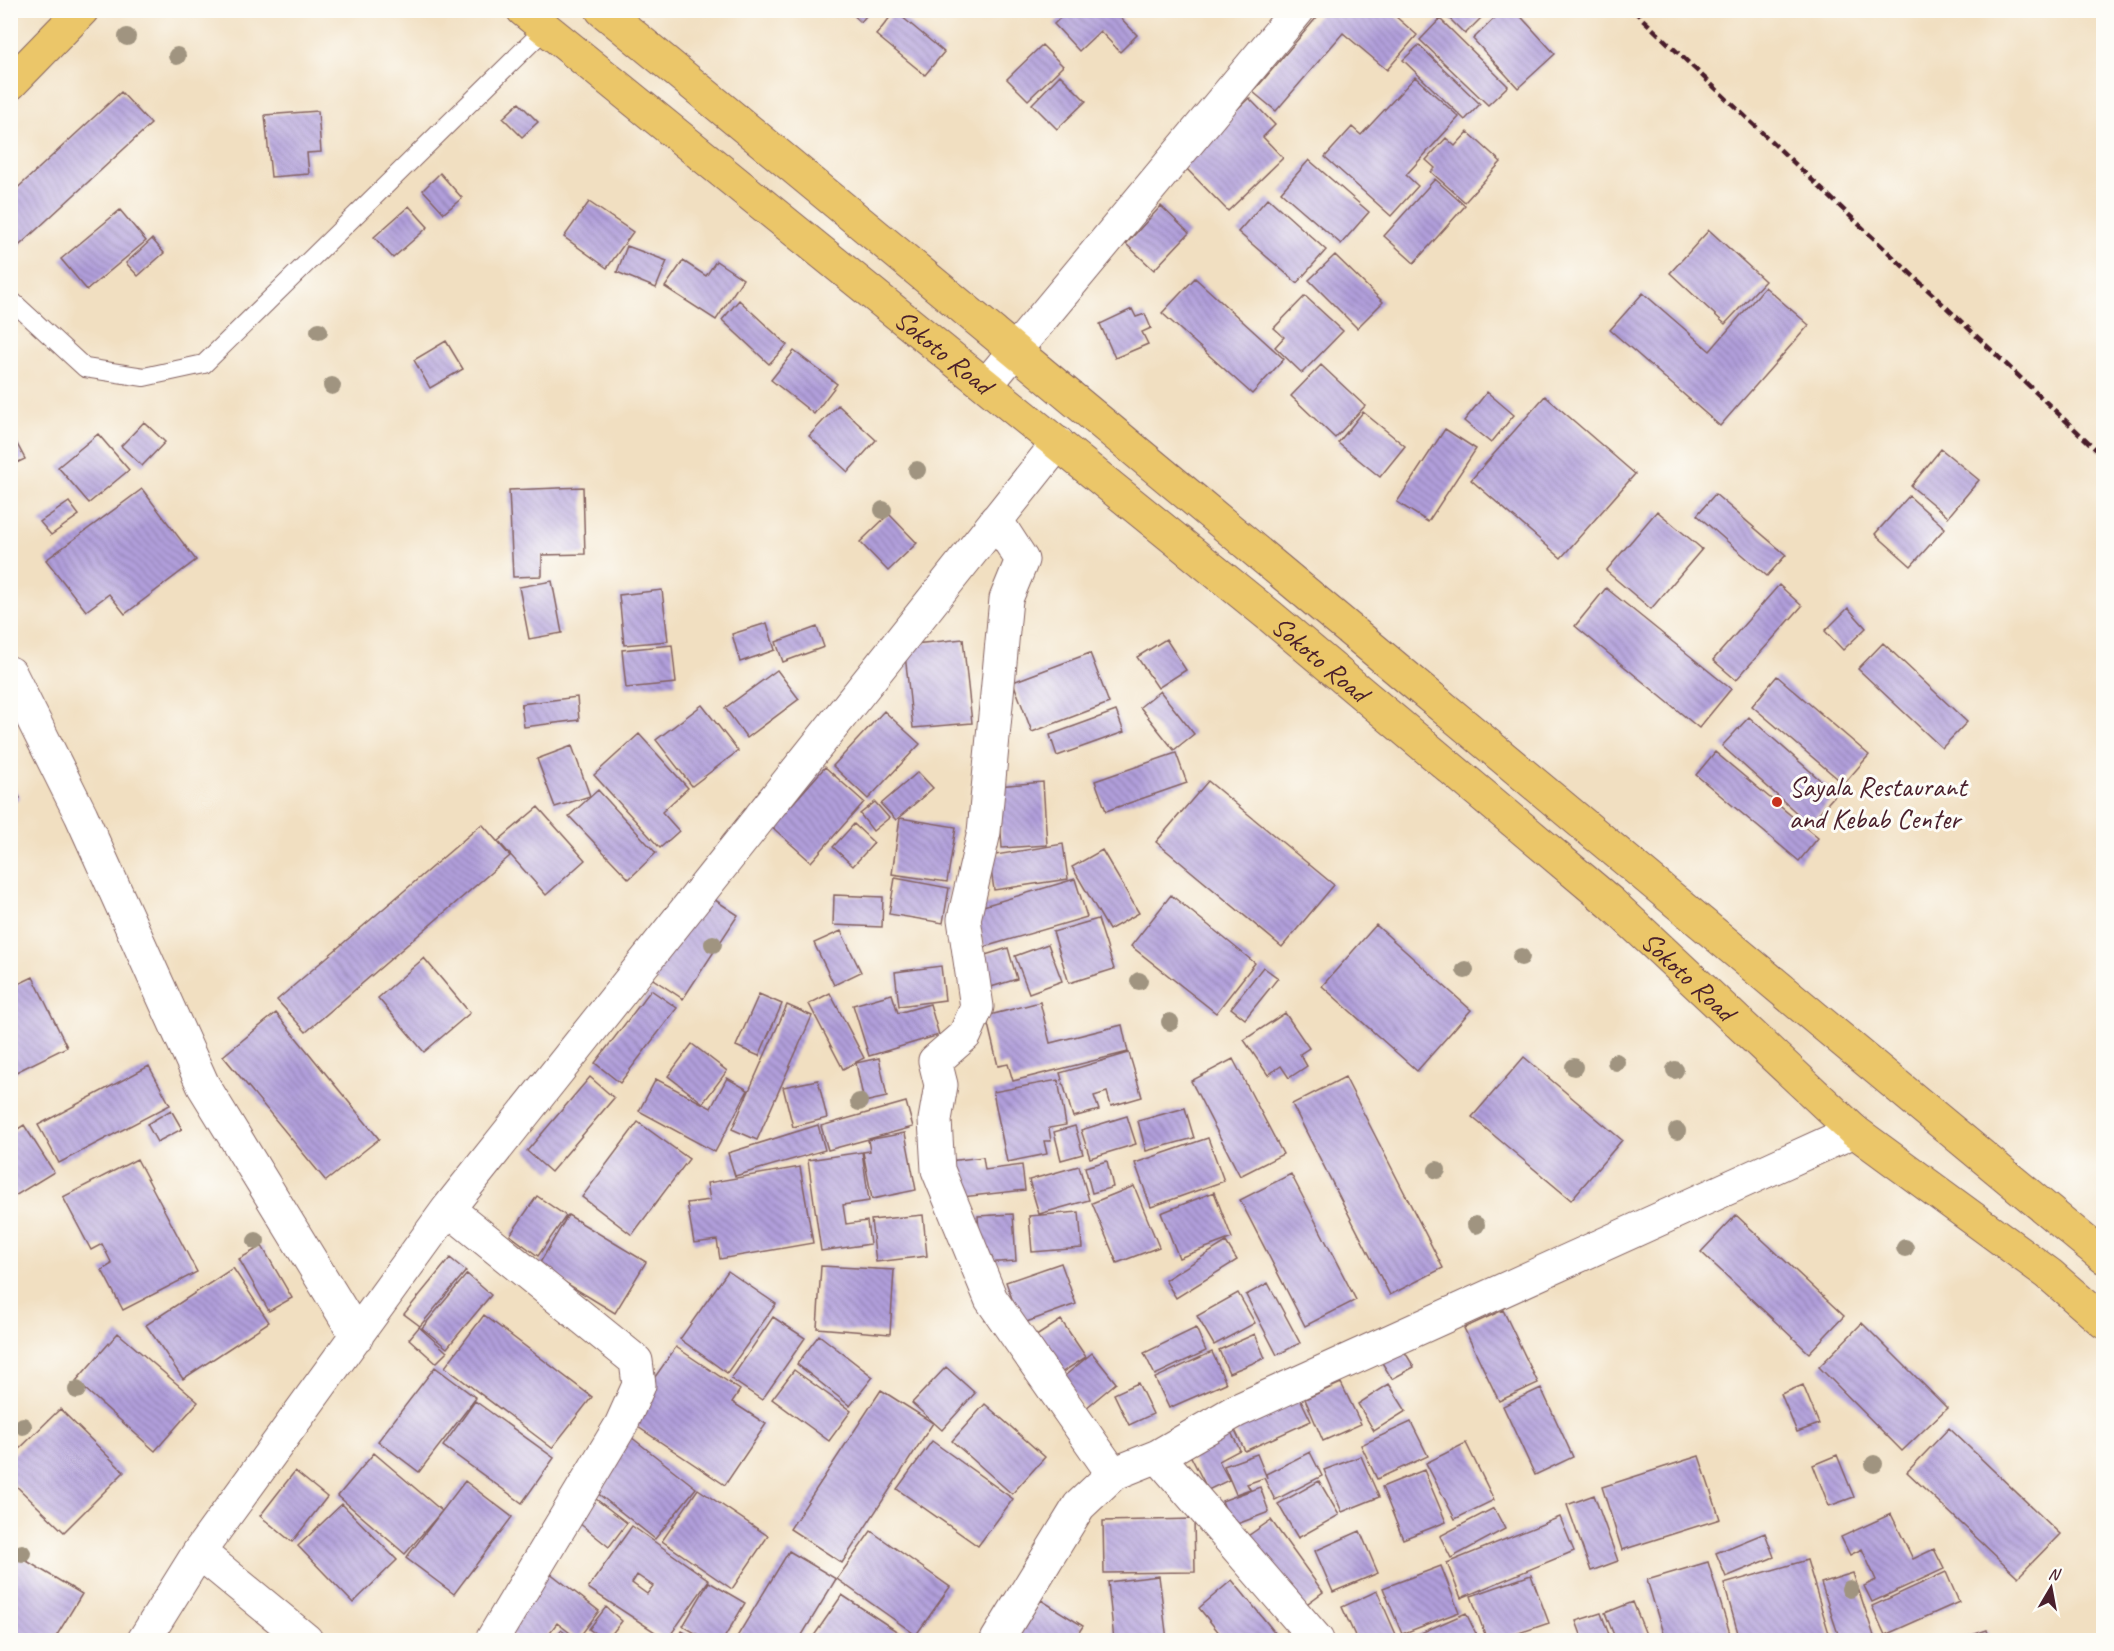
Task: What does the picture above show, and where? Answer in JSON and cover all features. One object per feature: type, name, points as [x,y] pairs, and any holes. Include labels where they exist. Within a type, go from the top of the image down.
[{"type":"main road","points":[[10,84],[82,10]]},
{"type":"main road","points":[[602,10],[1015,348],[1589,831],[2103,1257]]},
{"type":"main road","name":"Sokoto Road","points":[[534,20],[987,384],[1270,616],[1611,903],[1854,1131],[2049,1274],[2103,1322]]},
{"type":"street","points":[[987,384],[1298,10]]},
{"type":"street","points":[[144,1641],[200,1552],[448,1209],[1058,443]]},
{"type":"street","points":[[996,520],[1022,560],[1006,599],[984,832],[964,919],[977,1007],[965,1035],[935,1061],[941,1085],[935,1120],[938,1170],[991,1299],[1113,1474]]},
{"type":"street","points":[[10,673],[81,815],[203,1085],[357,1336]]},
{"type":"street","points":[[997,1641],[1079,1506],[1113,1474],[1158,1456],[1236,1411],[1854,1131]]},
{"type":"street","points":[[448,1209],[636,1361],[639,1385],[621,1425],[492,1641]]},
{"type":"street","points":[[1158,1456],[1317,1641]]},
{"type":"street","points":[[200,1552],[306,1641]]},
{"type":"lane","points":[[10,299],[85,368],[144,376],[204,364],[534,20]]},
{"type":"building","points":[[848,10],[871,10],[861,22]]},
{"type":"building","points":[[1068,10],[1113,10],[1137,35],[1120,52],[1100,31],[1079,51],[1054,24]]},
{"type":"building","points":[[1323,10],[1388,10],[1417,35],[1387,70],[1343,33],[1276,111],[1253,92]]},
{"type":"building","points":[[1441,10],[1489,10],[1465,34]]},
{"type":"building","points":[[1503,10],[1515,10],[1555,54],[1518,88],[1473,39]]},
{"type":"building","points":[[895,11],[944,52],[925,75],[876,35]]},
{"type":"building","points":[[1440,19],[1508,86],[1488,105],[1420,40]]},
{"type":"building","points":[[1042,45],[1063,66],[1028,100],[1007,79]]},
{"type":"building","points":[[1419,45],[1480,104],[1465,120],[1403,60]]},
{"type":"building","points":[[1060,75],[1086,101],[1057,129],[1032,104]]},
{"type":"building","points":[[1415,77],[1459,117],[1406,175],[1418,186],[1391,216],[1325,157],[1352,127],[1361,135]]},
{"type":"building","points":[[121,92],[151,124],[10,254],[10,195]]},
{"type":"building","points":[[1249,98],[1275,125],[1263,137],[1283,158],[1228,211],[1181,163]]},
{"type":"building","points":[[519,103],[538,122],[522,137],[503,118]]},
{"type":"building","points":[[318,111],[321,152],[307,153],[309,174],[271,177],[265,115]]},
{"type":"building","points":[[1468,132],[1501,162],[1465,202],[1431,172],[1435,168],[1426,160],[1446,138],[1455,146]]},
{"type":"building","points":[[1309,160],[1369,212],[1341,244],[1281,192]]},
{"type":"building","points":[[440,173],[462,198],[444,213],[423,190]]},
{"type":"building","points":[[1435,179],[1465,206],[1414,263],[1384,236]]},
{"type":"building","points":[[1268,198],[1326,250],[1297,283],[1238,232]]},
{"type":"building","points":[[589,202],[633,232],[607,268],[564,237]]},
{"type":"building","points":[[409,206],[428,227],[393,258],[374,237]]},
{"type":"building","points":[[1161,206],[1189,233],[1154,270],[1126,244]]},
{"type":"building","points":[[120,210],[146,241],[87,290],[61,259]]},
{"type":"building","points":[[1709,230],[1765,281],[1725,324],[1670,273]]},
{"type":"building","points":[[152,239],[164,253],[138,276],[126,263]]},
{"type":"building","points":[[627,246],[667,261],[656,288],[617,272]]},
{"type":"building","points":[[1335,255],[1383,302],[1357,328],[1309,280]]},
{"type":"building","points":[[683,261],[706,276],[716,261],[743,279],[716,320],[665,287]]},
{"type":"building","points":[[1195,278],[1284,359],[1252,394],[1162,313]]},
{"type":"building","points":[[1765,287],[1809,325],[1720,426],[1610,330],[1643,293],[1710,351]]},
{"type":"building","points":[[1305,296],[1343,331],[1302,373],[1275,347],[1284,337],[1274,328]]},
{"type":"building","points":[[739,300],[787,345],[769,364],[722,320]]},
{"type":"building","points":[[1132,309],[1136,317],[1145,314],[1151,328],[1142,332],[1148,344],[1115,358],[1100,324]]},
{"type":"building","points":[[446,341],[463,369],[430,388],[414,360]]},
{"type":"building","points":[[794,351],[837,384],[814,414],[771,380]]},
{"type":"building","points":[[1321,365],[1365,406],[1335,438],[1291,396]]},
{"type":"building","points":[[1487,392],[1514,415],[1491,443],[1464,421]]},
{"type":"building","points":[[1545,396],[1635,474],[1561,558],[1471,480]]},
{"type":"building","points":[[838,405],[876,440],[848,472],[809,436]]},
{"type":"building","points":[[1363,412],[1405,446],[1380,477],[1338,443]]},
{"type":"building","points":[[144,422],[165,442],[142,466],[121,446]]},
{"type":"building","points":[[1445,429],[1476,449],[1428,522],[1397,502]]},
{"type":"building","points":[[10,431],[25,459],[10,466]]},
{"type":"building","points":[[98,434],[129,470],[89,503],[58,467]]},
{"type":"building","points":[[1941,449],[1979,480],[1948,517],[1911,486]]},
{"type":"building","points":[[583,487],[585,554],[542,555],[542,576],[513,577],[509,490]]},
{"type":"building","points":[[142,489],[196,560],[125,614],[109,594],[86,611],[46,560]]},
{"type":"building","points":[[1715,494],[1786,555],[1767,576],[1697,515]]},
{"type":"building","points":[[1909,496],[1945,528],[1911,566],[1875,534]]},
{"type":"building","points":[[69,502],[79,515],[51,535],[40,522]]},
{"type":"building","points":[[1657,511],[1702,549],[1651,609],[1606,571]]},
{"type":"building","points":[[889,514],[917,543],[888,571],[860,542]]},
{"type":"building","points":[[552,581],[562,633],[529,639],[519,587]]},
{"type":"building","points":[[1779,585],[1802,606],[1736,680],[1713,660]]},
{"type":"building","points":[[1606,588],[1731,689],[1699,728],[1575,626]]},
{"type":"building","points":[[662,590],[668,641],[624,645],[619,595]]},
{"type":"building","points":[[1848,608],[1866,628],[1843,650],[1825,631]]},
{"type":"building","points":[[767,623],[775,650],[740,662],[732,634]]},
{"type":"building","points":[[817,627],[824,647],[783,662],[776,642]]},
{"type":"building","points":[[963,639],[972,723],[913,728],[904,645]]},
{"type":"building","points":[[1166,639],[1186,670],[1158,688],[1137,657]]},
{"type":"building","points":[[1883,643],[1967,722],[1942,748],[1858,669]]},
{"type":"building","points":[[672,645],[676,683],[626,688],[622,650]]},
{"type":"building","points":[[1090,653],[1109,703],[1032,732],[1013,682]]},
{"type":"building","points":[[777,670],[799,699],[747,738],[725,708]]},
{"type":"building","points":[[1777,676],[1869,755],[1844,784],[1752,706]]},
{"type":"building","points":[[1160,691],[1194,734],[1174,750],[1140,707]]},
{"type":"building","points":[[577,697],[579,720],[524,727],[521,704]]},
{"type":"building","points":[[702,705],[738,751],[692,786],[656,740]]},
{"type":"building","points":[[884,711],[920,744],[868,799],[833,766]]},
{"type":"building","points":[[1116,711],[1124,732],[1057,756],[1050,735]]},
{"type":"building","points":[[1749,717],[1836,794],[1809,824],[1722,746]]},
{"type":"building","points":[[639,734],[688,788],[662,812],[679,831],[660,848],[594,775]]},
{"type":"building","points":[[572,746],[590,796],[555,807],[537,759]]},
{"type":"building","points":[[1715,752],[1818,838],[1799,861],[1696,775]]},
{"type":"building","points":[[1176,753],[1187,783],[1106,811],[1095,781]]},
{"type":"building","points":[[825,767],[864,802],[811,862],[772,827]]},
{"type":"building","points":[[918,772],[933,788],[896,820],[881,804]]},
{"type":"building","points":[[10,781],[20,798],[10,804]]},
{"type":"building","points":[[1208,781],[1334,885],[1282,947],[1156,842]]},
{"type":"building","points":[[1043,782],[1047,845],[1002,848],[998,786]]},
{"type":"building","points":[[598,790],[656,853],[629,879],[569,816]]},
{"type":"building","points":[[875,802],[889,818],[873,831],[860,814]]},
{"type":"building","points":[[538,807],[585,860],[546,895],[498,841]]},
{"type":"building","points":[[900,818],[956,827],[947,882],[892,874]]},
{"type":"building","points":[[482,824],[510,856],[306,1032],[277,1000]]},
{"type":"building","points":[[854,824],[874,843],[853,866],[833,847]]},
{"type":"building","points":[[1063,844],[1068,879],[994,890],[989,856]]},
{"type":"building","points":[[1102,850],[1139,913],[1109,930],[1072,867]]},
{"type":"building","points":[[895,878],[949,888],[943,923],[889,914]]},
{"type":"building","points":[[1075,879],[1087,917],[984,947],[973,909]]},
{"type":"building","points":[[706,894],[738,915],[683,999],[650,977]]},
{"type":"building","points":[[834,895],[883,897],[882,927],[833,925]]},
{"type":"building","points":[[1171,895],[1255,963],[1216,1013],[1131,946]]},
{"type":"building","points":[[1098,919],[1114,969],[1069,983],[1053,932]]},
{"type":"building","points":[[1376,925],[1471,1010],[1417,1071],[1322,986]]},
{"type":"building","points":[[841,931],[861,972],[834,985],[814,943]]},
{"type":"building","points":[[1048,944],[1062,981],[1029,993],[1015,956]]},
{"type":"building","points":[[1008,948],[1017,979],[991,987],[982,956]]},
{"type":"building","points":[[424,958],[470,1013],[424,1052],[378,998]]},
{"type":"building","points":[[941,966],[945,1000],[899,1006],[895,972]]},
{"type":"building","points":[[1263,967],[1278,978],[1245,1019],[1231,1008]]},
{"type":"building","points":[[33,977],[67,1047],[10,1075],[10,988]]},
{"type":"building","points":[[651,990],[677,1008],[620,1083],[595,1063]]},
{"type":"building","points":[[830,993],[864,1058],[843,1069],[809,1004]]},
{"type":"building","points":[[759,994],[782,1004],[759,1056],[736,1046]]},
{"type":"building","points":[[892,994],[898,1013],[930,1004],[939,1035],[869,1056],[853,1005]]},
{"type":"building","points":[[1040,1002],[1050,1043],[1122,1025],[1128,1052],[1013,1081],[1008,1064],[998,1066],[986,1016]]},
{"type":"building","points":[[787,1005],[812,1016],[757,1140],[732,1129]]},
{"type":"building","points":[[276,1013],[379,1139],[326,1181],[223,1056]]},
{"type":"building","points":[[1285,1013],[1309,1048],[1300,1054],[1307,1066],[1289,1078],[1281,1066],[1268,1075],[1244,1040]]},
{"type":"building","points":[[692,1044],[727,1071],[703,1103],[668,1076]]},
{"type":"building","points":[[1129,1053],[1142,1097],[1111,1106],[1107,1092],[1094,1096],[1099,1110],[1073,1117],[1060,1073]]},
{"type":"building","points":[[1524,1057],[1622,1140],[1571,1200],[1472,1117]]},
{"type":"building","points":[[879,1058],[887,1097],[864,1102],[856,1063]]},
{"type":"building","points":[[1233,1059],[1283,1154],[1240,1176],[1191,1081]]},
{"type":"building","points":[[149,1066],[170,1105],[59,1163],[38,1125]]},
{"type":"building","points":[[590,1077],[614,1098],[551,1172],[527,1151]]},
{"type":"building","points":[[1345,1077],[1443,1268],[1390,1295],[1292,1104]]},
{"type":"building","points":[[727,1078],[748,1090],[715,1152],[639,1111],[656,1079],[711,1108]]},
{"type":"building","points":[[818,1080],[827,1118],[793,1127],[783,1087]]},
{"type":"building","points":[[1058,1080],[1066,1125],[1049,1128],[1051,1141],[1044,1141],[1047,1154],[1007,1162],[993,1092]]},
{"type":"building","points":[[906,1102],[913,1127],[828,1150],[821,1126]]},
{"type":"building","points":[[1185,1108],[1194,1138],[1146,1151],[1138,1121]]},
{"type":"building","points":[[171,1110],[182,1129],[157,1142],[147,1124]]},
{"type":"building","points":[[1127,1116],[1136,1144],[1090,1158],[1081,1130]]},
{"type":"building","points":[[638,1122],[689,1159],[632,1235],[582,1197]]},
{"type":"building","points":[[24,1125],[54,1172],[10,1199],[10,1134]]},
{"type":"building","points":[[818,1125],[825,1150],[735,1176],[728,1153]]},
{"type":"building","points":[[1075,1126],[1083,1154],[1061,1160],[1054,1132]]},
{"type":"building","points":[[905,1133],[916,1190],[872,1199],[863,1152],[870,1151],[868,1140]]},
{"type":"building","points":[[1208,1138],[1224,1181],[1151,1207],[1135,1163]]},
{"type":"building","points":[[862,1152],[869,1201],[843,1205],[846,1224],[867,1221],[870,1244],[821,1251],[808,1160]]},
{"type":"building","points":[[983,1157],[985,1170],[1022,1165],[1025,1190],[953,1198],[949,1161]]},
{"type":"building","points":[[137,1159],[197,1272],[123,1310],[102,1270],[112,1264],[102,1244],[91,1250],[63,1197]]},
{"type":"building","points":[[1107,1161],[1113,1187],[1092,1193],[1085,1167]]},
{"type":"building","points":[[1079,1166],[1089,1200],[1039,1214],[1029,1180]]},
{"type":"building","points":[[800,1167],[813,1243],[720,1259],[717,1240],[694,1243],[687,1203],[710,1200],[707,1183]]},
{"type":"building","points":[[1291,1174],[1356,1300],[1305,1326],[1240,1200]]},
{"type":"building","points":[[1134,1186],[1159,1247],[1117,1263],[1092,1203]]},
{"type":"building","points":[[1214,1192],[1232,1238],[1179,1258],[1161,1213]]},
{"type":"building","points":[[537,1196],[566,1216],[538,1256],[510,1235]]},
{"type":"building","points":[[1079,1212],[1082,1248],[1032,1252],[1029,1216]]},
{"type":"building","points":[[1013,1214],[1016,1261],[981,1263],[978,1216]]},
{"type":"building","points":[[568,1215],[646,1262],[615,1313],[538,1266]]},
{"type":"building","points":[[923,1215],[927,1256],[876,1262],[871,1220]]},
{"type":"building","points":[[1736,1215],[1844,1316],[1809,1353],[1701,1252]]},
{"type":"building","points":[[1226,1242],[1237,1260],[1176,1298],[1165,1280]]},
{"type":"building","points":[[262,1246],[292,1298],[269,1311],[239,1259]]},
{"type":"building","points":[[450,1258],[466,1271],[420,1326],[404,1314]]},
{"type":"building","points":[[1061,1263],[1076,1304],[1021,1324],[1006,1282]]},
{"type":"building","points":[[821,1266],[894,1270],[890,1334],[817,1328]]},
{"type":"building","points":[[233,1268],[269,1322],[183,1379],[146,1325]]},
{"type":"building","points":[[728,1271],[776,1304],[727,1373],[680,1339]]},
{"type":"building","points":[[467,1274],[491,1295],[447,1348],[422,1328]]},
{"type":"building","points":[[1268,1283],[1300,1343],[1277,1355],[1246,1295]]},
{"type":"building","points":[[1238,1293],[1255,1323],[1214,1345],[1197,1316]]},
{"type":"building","points":[[1503,1310],[1538,1383],[1499,1401],[1464,1328]]},
{"type":"building","points":[[484,1315],[592,1397],[552,1448],[445,1367]]},
{"type":"building","points":[[773,1317],[805,1338],[762,1400],[731,1379]]},
{"type":"building","points":[[1061,1320],[1086,1357],[1055,1377],[1030,1340]]},
{"type":"building","points":[[1862,1323],[1947,1408],[1902,1451],[1819,1367]]},
{"type":"building","points":[[419,1327],[447,1352],[436,1363],[409,1339]]},
{"type":"building","points":[[1196,1328],[1206,1351],[1155,1375],[1144,1353]]},
{"type":"building","points":[[118,1333],[198,1402],[155,1451],[76,1381]]},
{"type":"building","points":[[1255,1334],[1265,1358],[1229,1373],[1219,1350]]},
{"type":"building","points":[[819,1335],[873,1377],[850,1406],[797,1364]]},
{"type":"building","points":[[676,1347],[740,1390],[732,1402],[766,1424],[725,1485],[632,1423],[643,1394]]},
{"type":"building","points":[[1403,1349],[1414,1367],[1392,1379],[1381,1361]]},
{"type":"building","points":[[1212,1352],[1226,1383],[1169,1408],[1155,1378]]},
{"type":"building","points":[[1092,1353],[1116,1383],[1086,1408],[1061,1379]]},
{"type":"building","points":[[435,1367],[476,1398],[419,1472],[378,1441]]},
{"type":"building","points":[[946,1367],[975,1393],[942,1430],[912,1403]]},
{"type":"building","points":[[794,1370],[851,1411],[829,1441],[772,1399]]},
{"type":"building","points":[[1138,1383],[1153,1414],[1129,1425],[1114,1394]]},
{"type":"building","points":[[1341,1383],[1361,1424],[1323,1441],[1305,1399]]},
{"type":"building","points":[[1389,1384],[1406,1411],[1374,1431],[1358,1404]]},
{"type":"building","points":[[1803,1385],[1819,1424],[1797,1432],[1781,1394]]},
{"type":"building","points":[[1541,1388],[1573,1457],[1535,1475],[1503,1406]]},
{"type":"building","points":[[881,1390],[933,1423],[842,1563],[790,1529]]},
{"type":"building","points":[[1299,1396],[1311,1421],[1245,1451],[1233,1426]]},
{"type":"building","points":[[475,1401],[554,1458],[522,1503],[443,1446]]},
{"type":"building","points":[[985,1404],[1045,1457],[1012,1494],[952,1441]]},
{"type":"building","points":[[60,1409],[124,1472],[64,1532],[10,1480],[10,1458]]},
{"type":"building","points":[[1411,1422],[1428,1456],[1377,1479],[1361,1445]]},
{"type":"building","points":[[1228,1426],[1240,1450],[1219,1461],[1229,1480],[1208,1490],[1186,1447]]},
{"type":"building","points":[[1949,1428],[2060,1534],[2018,1577],[1907,1472]]},
{"type":"building","points":[[631,1437],[696,1488],[655,1539],[591,1488]]},
{"type":"building","points":[[932,1441],[1013,1499],[978,1546],[897,1489]]},
{"type":"building","points":[[1466,1443],[1494,1500],[1455,1519],[1426,1463]]},
{"type":"building","points":[[1310,1452],[1322,1476],[1275,1500],[1264,1478],[1247,1484],[1250,1489],[1236,1494],[1224,1466],[1257,1454],[1267,1478],[1266,1474]]},
{"type":"building","points":[[374,1453],[442,1511],[405,1554],[338,1496]]},
{"type":"building","points":[[1837,1455],[1854,1497],[1829,1506],[1813,1465]]},
{"type":"building","points":[[1361,1456],[1379,1497],[1342,1512],[1324,1470]]},
{"type":"building","points":[[1699,1456],[1720,1519],[1622,1550],[1602,1487]]},
{"type":"building","points":[[1424,1470],[1446,1522],[1403,1539],[1382,1487]]},
{"type":"building","points":[[295,1471],[327,1497],[292,1542],[260,1516]]},
{"type":"building","points":[[465,1481],[512,1517],[454,1594],[406,1558]]},
{"type":"building","points":[[1319,1481],[1339,1515],[1298,1538],[1278,1504]]},
{"type":"building","points":[[1260,1487],[1269,1512],[1232,1526],[1222,1501]]},
{"type":"building","points":[[698,1489],[768,1536],[732,1589],[662,1541]]},
{"type":"building","points":[[1594,1495],[1618,1561],[1591,1571],[1567,1505]]},
{"type":"building","points":[[592,1496],[627,1523],[609,1547],[574,1519]]},
{"type":"building","points":[[342,1504],[397,1560],[353,1603],[298,1546]]},
{"type":"building","points":[[1494,1508],[1505,1529],[1451,1558],[1440,1536]]},
{"type":"building","points":[[1891,1514],[1913,1559],[1934,1549],[1944,1569],[1872,1602],[1864,1586],[1876,1580],[1862,1549],[1850,1555],[1841,1537]]},
{"type":"building","points":[[1560,1517],[1574,1551],[1461,1598],[1447,1563]]},
{"type":"building","points":[[1194,1519],[1195,1572],[1104,1573],[1103,1521]]},
{"type":"building","points":[[1271,1520],[1323,1592],[1297,1611],[1245,1538]]},
{"type":"building","points":[[632,1526],[709,1580],[667,1640],[588,1588]],"holes":[[[637,1575],[653,1586],[647,1594],[632,1583]]]},
{"type":"building","points":[[871,1531],[950,1587],[916,1635],[837,1579]]},
{"type":"building","points":[[1360,1531],[1378,1573],[1333,1592],[1315,1551]]},
{"type":"building","points":[[1765,1533],[1774,1557],[1726,1577],[1716,1553]]},
{"type":"building","points":[[10,1551],[82,1594],[54,1640],[10,1640]]},
{"type":"building","points":[[789,1551],[836,1579],[799,1640],[735,1640]]},
{"type":"building","points":[[1807,1560],[1831,1640],[1740,1640],[1724,1584]]},
{"type":"building","points":[[1708,1562],[1732,1640],[1665,1640],[1647,1580]]},
{"type":"building","points":[[1441,1566],[1459,1612],[1402,1634],[1383,1588]]},
{"type":"building","points":[[545,1569],[599,1611],[578,1639],[557,1623],[544,1640],[519,1640],[501,1627]]},
{"type":"building","points":[[1946,1572],[1959,1602],[1885,1635],[1872,1606]]},
{"type":"building","points":[[1853,1573],[1874,1636],[1860,1640],[1840,1640],[1821,1583]]},
{"type":"building","points":[[1531,1575],[1549,1623],[1498,1640],[1487,1640],[1471,1596]]},
{"type":"building","points":[[1159,1576],[1167,1640],[1114,1640],[1108,1582]]},
{"type":"building","points":[[1232,1580],[1281,1640],[1225,1640],[1199,1608]]},
{"type":"building","points":[[709,1582],[745,1603],[723,1640],[707,1640],[683,1626]]},
{"type":"building","points":[[1377,1591],[1398,1639],[1357,1640],[1342,1607]]},
{"type":"building","points":[[842,1595],[910,1640],[811,1640]]},
{"type":"building","points":[[1041,1600],[1083,1626],[1074,1640],[1016,1640]]},
{"type":"building","points":[[1633,1602],[1647,1637],[1637,1640],[1616,1640],[1605,1613]]},
{"type":"building","points":[[606,1607],[622,1621],[607,1640],[604,1640],[589,1629]]},
{"type":"building","points":[[1466,1613],[1479,1640],[1405,1640]]},
{"type":"building","points":[[1601,1613],[1611,1640],[1583,1640],[1576,1621]]},
{"type":"building","points":[[561,1630],[574,1640],[553,1640]]},
{"type":"building","points":[[1987,1630],[1990,1640],[1957,1640]]},
{"type":"building","points":[[682,1631],[697,1640],[677,1640]]},
{"type":"railway","points":[[1633,10],[2104,457]]},
{"type":"place","name":"Sayala Restaurant and Kebab Center","points":[[1777,802]]}]
